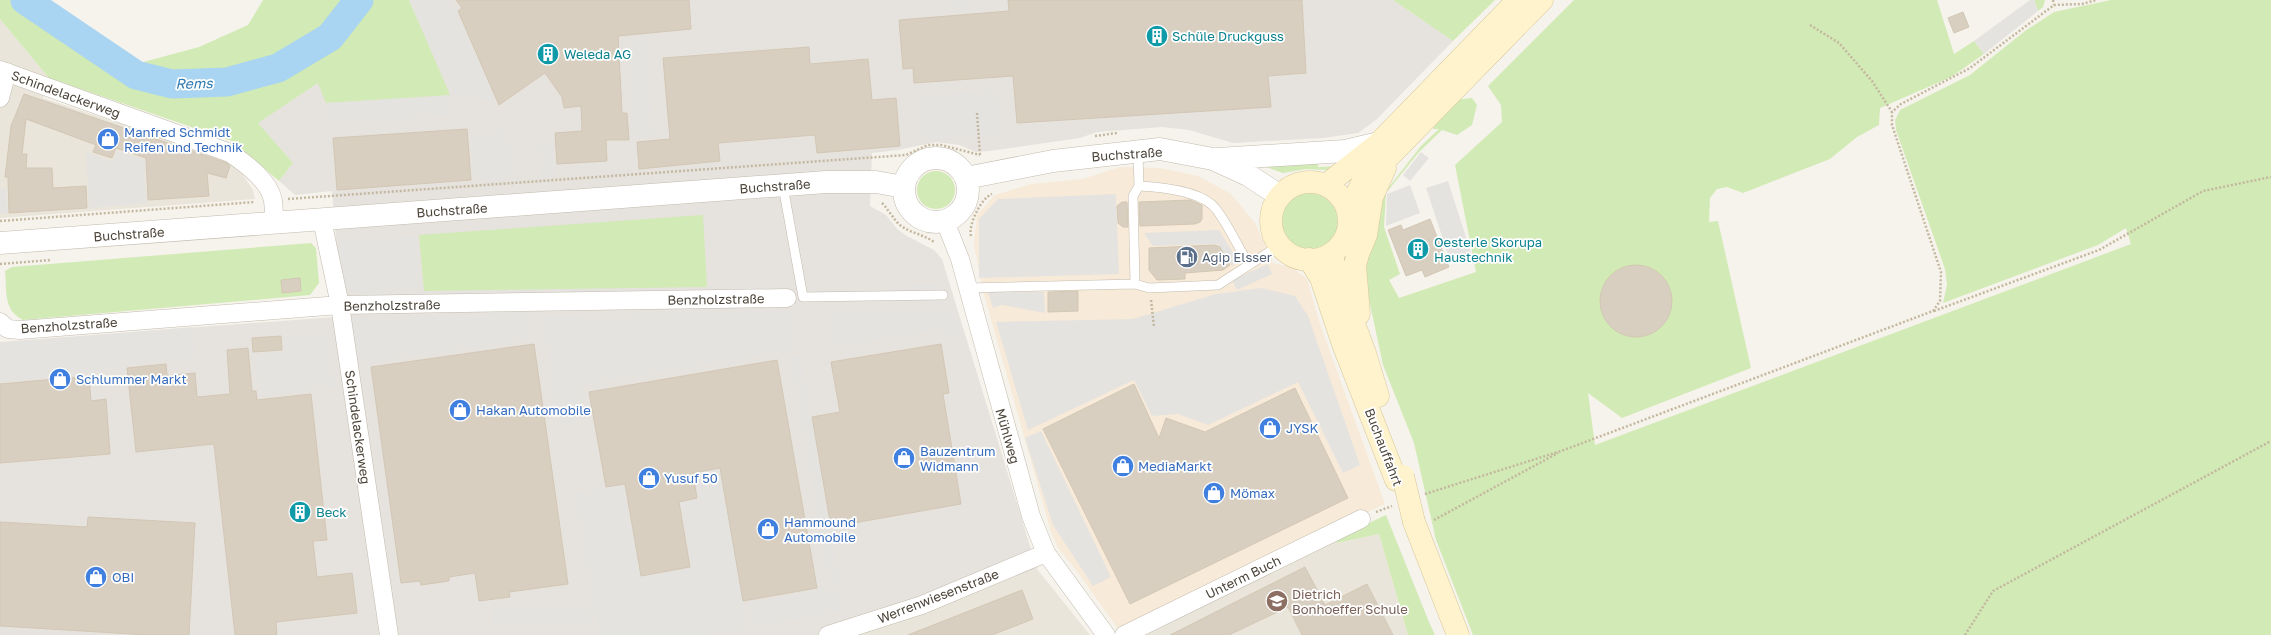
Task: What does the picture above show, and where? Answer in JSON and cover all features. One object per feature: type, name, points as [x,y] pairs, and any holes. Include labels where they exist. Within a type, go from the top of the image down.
[{"type":"main road","points":[[1348,212],[1362,185],[1386,148],[1523,7]]},
{"type":"main road","points":[[1326,185],[1386,148]]},
{"type":"main road","points":[[1365,353],[1358,312],[1355,265],[1366,235],[1372,196],[1386,148]]},
{"type":"main road","points":[[1314,182],[1326,185],[1340,196],[1348,212],[1349,223],[1346,235],[1340,245],[1332,253],[1309,259],[1298,258],[1280,245],[1274,236],[1272,215],[1280,196],[1290,188],[1301,183],[1314,182]]},
{"type":"main road","points":[[1332,253],[1335,273],[1365,353],[1415,526],[1458,635]]},
{"type":"main road","name":"Buchauffahrt","points":[[1309,259],[1321,278],[1343,344],[1400,478]]},
{"type":"street","points":[[0,98],[3,71]]},
{"type":"street","name":"Schindelackerweg","points":[[3,71],[230,153],[247,165],[261,178],[273,200],[274,223]]},
{"type":"street","points":[[1213,160],[1386,148]]},
{"type":"street","name":"Buchstraße","points":[[966,178],[1034,164],[1138,150],[1160,149],[1213,160],[1248,175],[1280,196]]},
{"type":"street","points":[[940,158],[952,162],[962,170],[966,178],[968,188],[967,199],[962,209],[945,221],[935,222],[916,215],[909,207],[904,187],[910,171],[923,160],[940,158]]},
{"type":"street","name":"Buchstraße","points":[[0,243],[826,182],[876,182],[904,187]]},
{"type":"street","name":"Schindelackerweg","points":[[322,220],[340,305],[389,635]]},
{"type":"street","name":"Mühlweg","points":[[945,221],[955,242],[1031,516],[1046,553],[1106,635]]},
{"type":"street","name":"Benzholzstraße","points":[[0,322],[8,328],[20,330],[340,305],[787,298]]},
{"type":"street","name":"Unterm Buch","points":[[1124,635],[1362,519]]},
{"type":"street","name":"Werrenwiesenstraße","points":[[828,635],[922,605],[1046,553]]},
{"type":"lane","points":[[1135,284],[1133,196],[1139,186],[1138,150]]},
{"type":"lane","points":[[783,186],[803,297],[943,295]]},
{"type":"lane","points":[[1139,186],[1180,191],[1197,197],[1216,208],[1249,265]]},
{"type":"lane","points":[[968,288],[1135,284],[1149,288],[1218,285],[1280,245]]},
{"type":"path","points":[[2053,0],[2054,5]]},
{"type":"path","points":[[1892,112],[1901,104],[1970,68],[2054,5],[2082,4],[2096,0]]},
{"type":"path","points":[[1810,25],[1839,43],[1872,81],[1892,112],[1892,124],[1941,272],[1940,301],[1933,311]]},
{"type":"path","points":[[0,221],[906,155],[915,149],[928,145],[941,145],[980,155],[977,113]]},
{"type":"path","points":[[1436,491],[1564,450],[1933,311],[2100,250],[2203,191],[2271,177]]},
{"type":"path","points":[[971,236],[970,232],[976,215],[987,196],[993,193]]},
{"type":"path","points":[[874,201],[882,203],[891,211],[899,224],[910,232],[926,236],[937,243]]},
{"type":"path","points":[[1149,288],[1154,327]]},
{"type":"path","points":[[1965,635],[1993,591],[2271,441]]},
{"type":"path","points":[[1415,526],[1564,450]]},
{"type":"shaded area","points":[[409,0],[1393,0],[1453,41],[1376,120],[1358,133],[1323,138],[1233,143],[1189,130],[1162,127],[1097,132],[1080,138],[990,151],[976,152],[959,145],[936,142],[898,150],[872,153],[870,206],[886,215],[897,229],[934,250],[942,259],[1037,569],[942,602],[832,635],[0,635],[0,342],[348,316],[340,287],[332,191],[295,195],[279,181],[293,163],[257,123],[318,83],[449,95]]},
{"type":"shaded area","points":[[411,0],[450,0],[495,100],[454,102]]},
{"type":"shaded area","points":[[952,0],[972,0],[973,8],[953,10]]},
{"type":"shaded area","points":[[2030,0],[2034,0],[2038,11],[1984,54],[1974,41]]},
{"type":"shaded area","points":[[0,19],[49,78],[43,98],[218,156],[239,169],[253,190],[255,199],[0,218]]},
{"type":"shaded area","points":[[647,38],[654,137],[634,139],[627,39]]},
{"type":"shaded area","points":[[997,89],[1003,134],[921,141],[916,96]]},
{"type":"shaded area","points":[[448,96],[449,116],[328,123],[327,103]]},
{"type":"shaded area","points":[[503,126],[521,172],[500,180],[475,182],[471,139]]},
{"type":"shaded area","points":[[553,141],[556,176],[540,177],[537,143]]},
{"type":"shaded area","points":[[117,151],[153,163],[150,169],[144,171],[147,203],[89,208],[86,152],[113,162]]},
{"type":"shaded area","points":[[1421,152],[1429,158],[1410,181],[1403,175]]},
{"type":"shaded area","points":[[1120,167],[1160,168],[1198,176],[1231,194],[1255,223],[1273,263],[1291,267],[1307,279],[1319,321],[1385,504],[1118,629],[1076,570],[1058,548],[1051,532],[983,291],[974,245],[977,215],[995,195],[1031,184],[1083,179]]},
{"type":"shaded area","points":[[1448,181],[1472,256],[1451,263],[1426,188]]},
{"type":"shaded area","points":[[1410,185],[1420,213],[1386,226],[1387,194]]},
{"type":"shaded area","points":[[0,189],[6,189],[8,213],[0,214]]},
{"type":"shaded area","points":[[1116,194],[1119,274],[979,278],[979,219],[998,199]]},
{"type":"shaded area","points":[[1219,230],[1239,262],[1232,266],[1218,244],[1153,246],[1144,233]]},
{"type":"shaded area","points":[[417,235],[421,288],[361,293],[462,291],[462,300],[357,302],[357,293],[342,289],[339,241]]},
{"type":"shaded area","points":[[1268,264],[1272,274],[1237,290],[1232,280]]},
{"type":"shaded area","points":[[940,284],[941,293],[886,294],[887,285]]},
{"type":"shaded area","points":[[788,286],[788,295],[709,296],[709,287]]},
{"type":"shaded area","points":[[708,288],[708,296],[628,298],[628,289]]},
{"type":"shaded area","points":[[1261,288],[1295,296],[1308,316],[1360,465],[1343,473],[1298,382],[1208,425],[1178,414],[1152,416],[1134,380],[1028,430],[996,322],[1133,319],[1216,294]]},
{"type":"shaded area","points":[[627,289],[627,298],[548,299],[548,290]]},
{"type":"shaded area","points":[[545,290],[545,298],[465,299],[465,291]]},
{"type":"shaded area","points":[[988,292],[1044,292],[1045,313],[1002,305],[993,308]]},
{"type":"shaded area","points":[[947,309],[957,314],[964,336],[953,337],[933,331],[833,348],[825,310]]},
{"type":"shaded area","points":[[792,311],[796,350],[582,385],[582,421],[558,427],[542,316]]},
{"type":"shaded area","points":[[526,313],[532,339],[357,364],[350,318]]},
{"type":"shaded area","points":[[194,327],[197,358],[122,364],[123,371],[0,381],[0,343]]},
{"type":"shaded area","points":[[326,333],[337,388],[260,395],[255,355],[287,352],[284,335]]},
{"type":"shaded area","points":[[801,355],[841,584],[829,586],[790,357]]},
{"type":"shaded area","points":[[1041,431],[1111,577],[1093,586],[1053,525],[1025,438]]},
{"type":"shaded area","points":[[720,468],[749,629],[709,635],[598,635],[574,493],[625,484],[641,576],[690,568],[679,502],[697,498],[693,473]]},
{"type":"shaded area","points":[[1379,534],[1408,635],[1146,635],[1335,539],[1337,543]]},
{"type":"shaded area","points":[[1037,569],[1090,635],[832,635],[942,602]]},
{"type":"shaded area","points":[[838,586],[842,611],[753,627],[748,603]]},
{"type":"shaded area","points":[[491,605],[589,606],[593,627],[492,626]]},
{"type":"green space","points":[[0,0],[43,0],[97,51],[136,64],[199,47],[248,25],[263,0],[409,0],[450,95],[326,103],[318,83],[258,123],[293,163],[279,181],[232,141],[49,78],[0,19]]},
{"type":"green space","points":[[1393,0],[1495,0],[1453,41]]},
{"type":"green space","points":[[1574,0],[1937,0],[1954,54],[1974,41],[1984,54],[1951,77],[1880,108],[1879,125],[1857,137],[1830,159],[1743,193],[1727,187],[1717,189],[1710,198],[1709,222],[1718,221],[1751,368],[1622,418],[1588,393],[1595,445],[2131,244],[2126,228],[2098,245],[1943,303],[1947,285],[1945,269],[1896,130],[1895,120],[1900,110],[1970,75],[2025,31],[2054,12],[2111,0],[2271,0],[2271,635],[1473,635],[1436,540],[1414,443],[1383,365],[1364,276],[1365,255],[1382,196],[1421,146],[1439,129],[1433,129],[1442,109],[1446,105],[1456,100],[1472,98],[1477,105],[1472,125],[1457,135],[1442,130],[1419,152],[1386,193],[1384,227],[1400,274],[1389,280],[1399,298],[1476,272],[1455,165],[1502,122],[1501,105],[1488,86]]},
{"type":"green space","points":[[2034,0],[2045,0],[2043,7],[2038,11]]},
{"type":"green space","points":[[1318,159],[1318,167],[1342,166],[1328,170],[1306,169],[1283,173],[1266,167],[1266,163]]},
{"type":"green space","points":[[936,171],[946,174],[952,180],[955,190],[952,200],[946,206],[936,209],[926,206],[920,200],[917,190],[920,180],[926,174]]},
{"type":"green space","points":[[1303,193],[1315,193],[1330,201],[1338,216],[1338,228],[1330,243],[1315,251],[1303,251],[1288,243],[1280,228],[1280,216],[1288,201]]},
{"type":"green space","points":[[703,215],[707,287],[424,291],[419,235]]},
{"type":"green space","points":[[311,243],[316,248],[319,283],[310,295],[23,320],[12,311],[7,299],[5,271],[12,267]]},
{"type":"green space","points":[[1386,515],[1435,635],[1408,635],[1379,534],[1337,543],[1335,539]]},
{"type":"building","name":"Weleda AG","points":[[456,0],[689,0],[691,29],[618,36],[622,113],[627,113],[629,140],[606,140],[607,161],[557,164],[555,133],[582,131],[581,106],[564,108],[562,97],[545,73],[499,105],[458,11],[462,8]]},
{"type":"building","name":"Schüle Druckguss","points":[[1008,0],[1302,0],[1306,73],[1268,76],[1271,107],[1017,123],[1013,76],[914,83],[913,68],[903,69],[899,20],[1009,11]]},
{"type":"building","points":[[1963,12],[1969,27],[1954,33],[1948,18]]},
{"type":"building","points":[[809,47],[810,64],[868,59],[872,100],[896,98],[900,146],[817,153],[815,135],[718,143],[720,161],[639,169],[637,142],[670,139],[663,58]]},
{"type":"building","points":[[24,94],[227,163],[230,166],[226,178],[207,173],[209,196],[148,200],[146,158],[116,148],[112,158],[93,152],[96,145],[26,119],[22,154],[27,154],[26,168],[52,168],[53,188],[86,186],[87,208],[9,213],[8,177],[5,177],[11,126]]},
{"type":"building","points":[[467,129],[471,180],[337,190],[333,138]]},
{"type":"building","points":[[1190,200],[1202,205],[1202,219],[1200,222],[1195,224],[1140,226],[1139,202]]},
{"type":"building","points":[[1122,202],[1127,202],[1128,227],[1123,227],[1118,223],[1117,206]]},
{"type":"building","name":"Oesterle Skorupa Haustechnik","points":[[1430,219],[1449,267],[1425,277],[1422,270],[1406,276],[1388,230],[1401,225],[1403,230]]},
{"type":"building","name":"Agip Elsser","points":[[1215,245],[1220,247],[1230,265],[1223,270],[1185,273],[1185,279],[1157,280],[1149,270],[1149,248]]},
{"type":"building","points":[[1636,265],[1656,271],[1666,281],[1672,301],[1666,321],[1656,331],[1636,337],[1616,331],[1606,321],[1600,301],[1606,281],[1616,271]]},
{"type":"building","points":[[300,278],[301,291],[282,293],[281,280]]},
{"type":"building","points":[[1078,291],[1078,311],[1048,312],[1048,292]]},
{"type":"building","points":[[281,336],[282,350],[253,352],[252,338]]},
{"type":"building","points":[[534,344],[568,584],[509,592],[510,597],[479,601],[475,573],[449,577],[449,581],[421,585],[420,581],[401,583],[371,367]]},
{"type":"building","name":"Bauzentrum Widmann","points":[[941,344],[949,393],[943,394],[961,504],[831,527],[812,417],[840,412],[831,362]]},
{"type":"building","name":"Beck","points":[[248,348],[252,391],[256,391],[257,400],[311,394],[327,540],[313,541],[317,577],[352,573],[357,613],[276,622],[277,635],[235,635],[214,444],[136,452],[127,368],[166,364],[167,376],[195,373],[197,397],[230,394],[227,350]]},
{"type":"building","points":[[777,360],[817,588],[743,601],[720,468],[693,473],[697,498],[679,502],[690,567],[641,576],[625,484],[606,487],[589,392]]},
{"type":"building","points":[[89,376],[91,401],[106,399],[110,454],[0,463],[0,384]]},
{"type":"building","points":[[1134,384],[1159,438],[1166,418],[1205,432],[1295,388],[1348,498],[1130,604],[1043,429]]},
{"type":"building","name":"OBI","points":[[88,517],[195,523],[189,635],[148,635],[0,626],[0,522],[87,527]]},
{"type":"building","name":"Dietrich Bonhoeffer Schule","points":[[1305,567],[1325,605],[1367,584],[1393,635],[1302,635],[1288,607],[1229,635],[1170,635]]},
{"type":"building","points":[[1022,590],[1033,619],[992,635],[908,635]]},
{"type":"waterway","name":"Rems","points":[[25,0],[136,75],[172,84],[227,82],[278,68],[330,37],[359,0]]},
{"type":"place","name":"Schüle Druckguss","points":[[1157,36]]},
{"type":"place","name":"Weleda AG","points":[[548,54]]},
{"type":"place","name":"Manfred Schmidt Reifen und Technik","points":[[108,139]]},
{"type":"place","name":"Oesterle Skorupa Haustechnik","points":[[1418,249]]},
{"type":"place","name":"Agip Elsser","points":[[1187,257]]},
{"type":"place","name":"Schlummer Markt","points":[[60,379]]},
{"type":"place","name":"Hakan Automobile","points":[[460,410]]},
{"type":"place","name":"JYSK","points":[[1270,428]]},
{"type":"place","name":"Bauzentrum Widmann","points":[[904,458]]},
{"type":"place","name":"MediaMarkt","points":[[1123,466]]},
{"type":"place","name":"Yusuf 50","points":[[649,478]]},
{"type":"place","name":"Mömax","points":[[1214,493]]},
{"type":"place","name":"Beck","points":[[300,512]]},
{"type":"place","name":"Hammound Automobile","points":[[768,529]]},
{"type":"place","name":"OBI","points":[[96,577]]},
{"type":"place","name":"Dietrich Bonhoeffer Schule","points":[[1277,601]]}]
